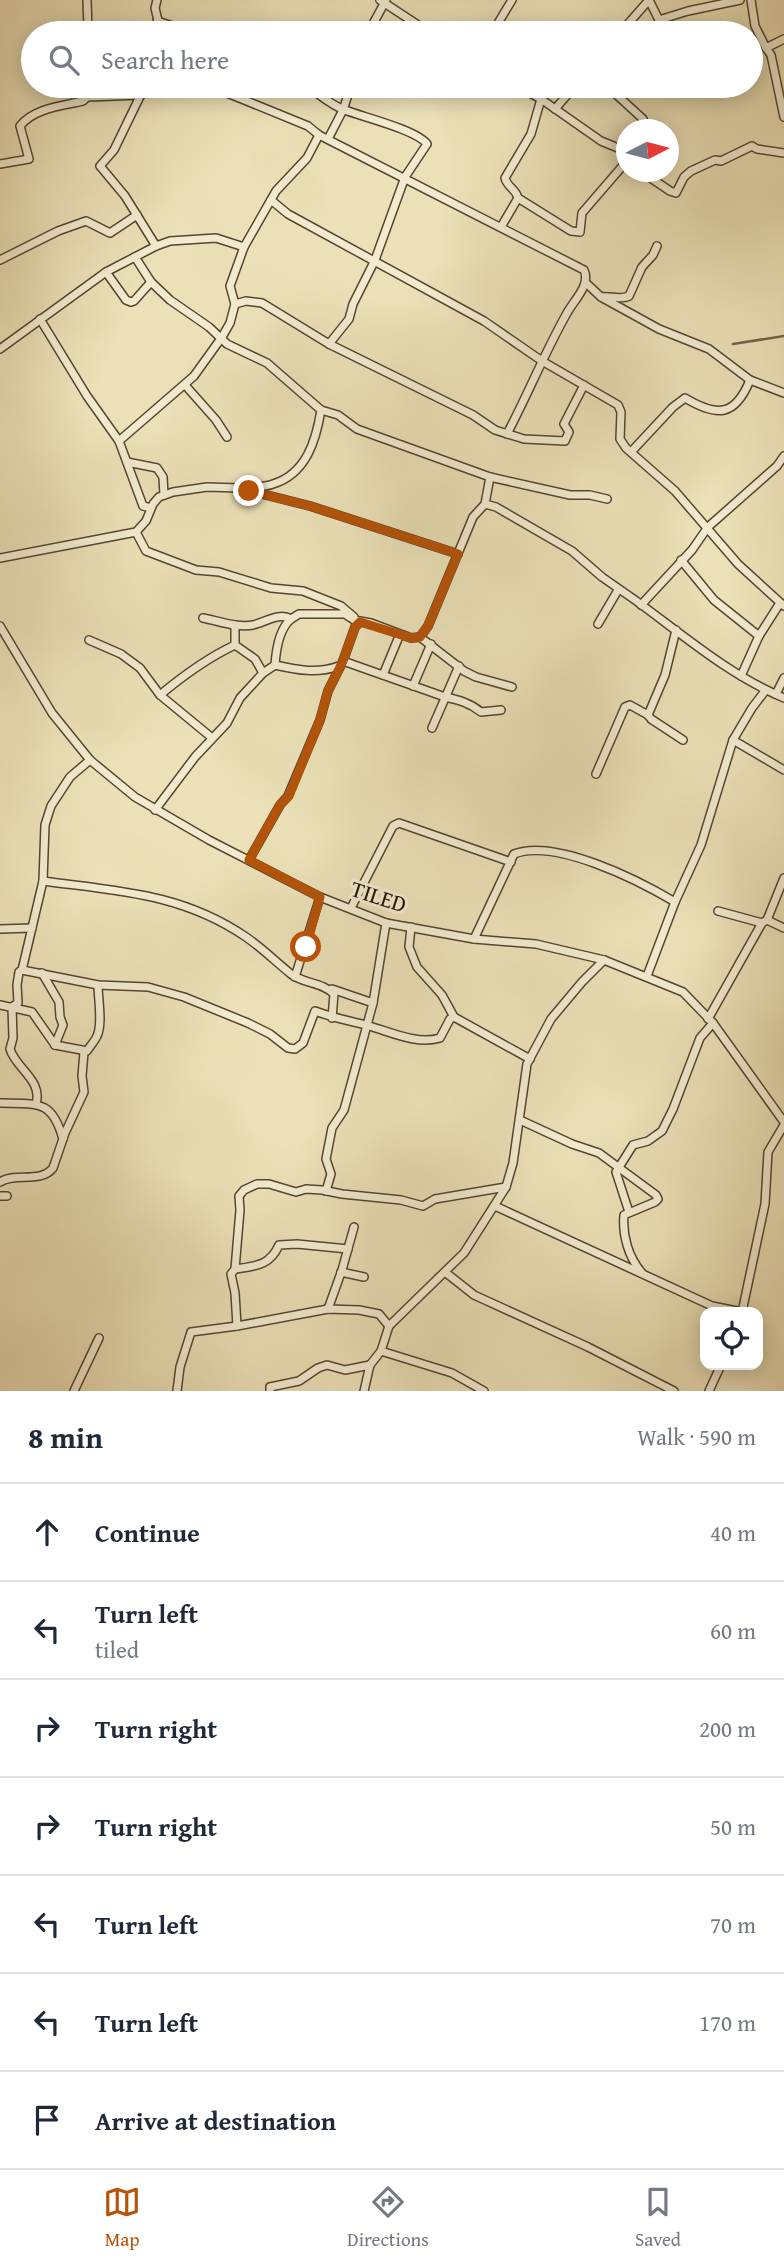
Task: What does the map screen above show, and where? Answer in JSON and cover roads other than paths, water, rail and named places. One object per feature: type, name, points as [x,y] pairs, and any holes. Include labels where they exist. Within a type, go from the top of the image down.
[{"type":"street","points":[[86,0],[87,21]]},
{"type":"street","points":[[157,0],[157,21]]},
{"type":"street","points":[[499,21],[512,0]]},
{"type":"street","points":[[631,21],[649,0],[659,20],[740,0]]},
{"type":"street","points":[[751,0],[754,21]]},
{"type":"street","points":[[374,21],[383,1],[412,21]]},
{"type":"street","points":[[766,48],[784,39]]},
{"type":"street","points":[[763,42],[771,55],[780,85],[784,117]]},
{"type":"street","points":[[0,164],[29,159],[20,126],[26,118],[86,98]]},
{"type":"street","points":[[140,98],[114,150],[100,166],[125,196],[156,246]]},
{"type":"street","points":[[239,98],[308,126],[319,135],[584,270],[586,283],[568,310],[507,434]]},
{"type":"street","points":[[325,98],[343,110],[364,115],[427,144],[405,177],[375,260],[353,304],[349,319],[329,344]]},
{"type":"street","points":[[328,139],[347,98]]},
{"type":"street","points":[[555,109],[565,98]]},
{"type":"street","points":[[622,98],[643,119]]},
{"type":"street","points":[[616,147],[601,141],[541,99],[531,134],[505,178],[506,183],[516,191],[518,198],[571,231],[580,232],[582,213],[616,174]]},
{"type":"street","points":[[119,441],[194,376],[222,337],[230,323],[235,304],[230,286],[244,247],[276,191],[307,158],[319,135]]},
{"type":"street","points":[[658,182],[676,193],[684,177],[691,171],[715,160],[721,161],[751,146],[784,153]]},
{"type":"street","points":[[501,227],[518,198]]},
{"type":"street","points":[[271,200],[288,214],[484,321],[542,361],[618,405],[621,412],[620,439],[675,491],[738,564],[782,604],[759,636],[741,677]]},
{"type":"street","points":[[0,260],[86,220],[110,233],[137,215]]},
{"type":"street","points":[[148,234],[139,255],[151,282],[170,300],[222,337],[227,344],[267,363],[321,410],[338,415],[357,429],[490,477],[570,495],[590,495],[607,499]]},
{"type":"street","points":[[0,349],[106,272],[156,246],[170,241],[216,238],[244,247]]},
{"type":"street","points":[[601,297],[624,299],[629,296],[642,267],[657,246]]},
{"type":"street","points":[[106,272],[126,300],[131,302],[151,282]]},
{"type":"street","points":[[586,283],[601,297],[659,328],[709,349],[750,380],[784,393]]},
{"type":"street","points":[[230,286],[243,301]]},
{"type":"street","points":[[235,304],[243,301],[262,303],[329,344],[472,415],[495,430],[524,439],[565,441],[569,432],[564,424],[584,385]]},
{"type":"street","points":[[40,319],[87,396],[119,441],[143,506],[151,508]]},
{"type":"street","points":[[631,452],[673,407],[685,398],[703,408],[722,411],[743,397],[750,380]]},
{"type":"street","points":[[185,385],[216,420],[227,437]]},
{"type":"street","points":[[0,558],[136,532],[146,521],[159,497],[164,495],[207,486],[239,488],[272,485],[302,467],[312,447],[321,410]]},
{"type":"street","points":[[641,605],[692,550],[708,527],[784,456]]},
{"type":"street","points":[[127,462],[157,468],[163,477],[164,495]]},
{"type":"street","points":[[420,637],[428,626],[473,517],[485,505],[490,477]]},
{"type":"street","points":[[239,488],[310,506],[458,554]]},
{"type":"street","points":[[485,505],[496,507],[572,551],[618,590],[765,691],[780,696],[784,678]]},
{"type":"street","points":[[136,532],[146,551],[196,570],[219,572],[271,588],[303,591],[341,606],[357,621]]},
{"type":"street","points":[[681,560],[714,600],[759,636]]},
{"type":"street","points":[[598,624],[618,590]]},
{"type":"street","points":[[275,665],[275,652],[284,625],[291,619],[299,614],[345,614],[357,621],[411,638],[420,637],[476,677],[512,687]]},
{"type":"street","points":[[203,618],[235,625],[250,625],[286,616],[291,619]]},
{"type":"street","points":[[249,860],[280,805],[289,796],[357,621]]},
{"type":"street","points":[[235,625],[235,645]]},
{"type":"street","name":"TILED","points":[[0,626],[52,713],[90,760],[155,810],[320,897],[386,923],[474,939],[536,944],[604,960],[683,992],[711,1021],[784,1124]]},
{"type":"street","points":[[648,715],[665,674],[676,630]]},
{"type":"street","points":[[383,675],[400,634]]},
{"type":"street","points":[[89,640],[140,668],[160,695],[211,737]]},
{"type":"street","points":[[413,686],[430,644]]},
{"type":"street","points":[[235,645],[255,659],[264,673]]},
{"type":"street","points":[[160,695],[190,670],[235,645]]},
{"type":"street","points":[[155,810],[211,737],[227,723],[240,698],[275,665],[313,671],[325,670],[341,663],[471,705],[481,712],[501,710]]},
{"type":"street","points":[[432,728],[459,666]]},
{"type":"street","points":[[647,976],[675,902],[701,845],[733,740],[765,691]]},
{"type":"street","points":[[596,774],[625,707],[630,705],[683,740]]},
{"type":"street","points":[[733,740],[784,770]]},
{"type":"street","points":[[12,1006],[19,1003],[19,972],[22,970],[43,881],[45,825],[51,806],[70,777],[90,760]]},
{"type":"street","points":[[351,908],[393,826],[399,823],[511,862]]},
{"type":"street","points":[[474,939],[513,854],[521,851],[541,850],[615,870],[675,902]]},
{"type":"street","points":[[629,1212],[616,1172],[618,1167],[633,1145],[649,1141],[662,1130],[673,1109],[700,1038],[764,922],[784,878]]},
{"type":"street","points":[[43,881],[153,896],[198,910],[246,937],[295,977],[373,1003]]},
{"type":"street","points":[[295,977],[320,897]]},
{"type":"street","points":[[718,911],[784,928]]},
{"type":"street","points":[[326,1191],[331,1174],[326,1159],[332,1128],[344,1110],[373,1003],[386,923]]},
{"type":"street","points":[[411,927],[409,947],[417,967],[442,995],[454,1017],[530,1059]]},
{"type":"street","points":[[0,929],[32,928]]},
{"type":"street","points":[[364,1391],[370,1365],[381,1351],[389,1326],[464,1253],[506,1187],[513,1163],[527,1064],[551,1019],[604,960]]},
{"type":"street","points":[[22,970],[98,985],[148,987],[184,997],[248,1023],[270,1034],[288,1048],[295,1049],[303,1043],[315,1011],[332,1018],[431,1041],[440,1038],[450,1019],[454,1017]]},
{"type":"street","points":[[42,973],[59,1002],[63,1025],[55,1045]]},
{"type":"street","points":[[0,1182],[10,1177],[49,1173],[56,1162],[84,1092],[84,1052],[98,1035],[98,985]]},
{"type":"street","points":[[322,985],[334,994],[332,1018]]},
{"type":"street","points":[[0,1004],[32,1012],[55,1045],[84,1052]]},
{"type":"street","points":[[12,1006],[13,1038],[10,1049],[34,1083],[38,1098],[36,1104]]},
{"type":"street","points":[[0,1103],[36,1104],[55,1116],[64,1140]]},
{"type":"street","points":[[520,1120],[572,1144],[599,1153],[656,1195],[658,1199],[624,1215],[631,1260],[644,1275]]},
{"type":"street","points":[[743,1307],[765,1204],[768,1152],[784,1124]]},
{"type":"street","points":[[236,1326],[235,1293],[231,1274],[235,1269],[239,1196],[244,1190],[257,1184],[269,1184],[296,1192],[306,1189],[383,1197],[423,1206],[435,1199],[506,1187]]},
{"type":"street","points":[[495,1206],[717,1307]]},
{"type":"street","points":[[328,1309],[354,1227]]},
{"type":"street","points":[[235,1269],[263,1265],[275,1254],[278,1245],[348,1249]]},
{"type":"street","points":[[341,1272],[364,1277]]},
{"type":"street","points":[[445,1272],[474,1295],[674,1391]]},
{"type":"street","points":[[177,1391],[180,1367],[191,1332],[328,1309],[379,1314],[389,1326]]},
{"type":"street","points":[[74,1391],[99,1338]]},
{"type":"street","points":[[381,1351],[452,1373],[484,1391]]},
{"type":"street","points":[[270,1391],[270,1387],[299,1381],[327,1365],[345,1370],[370,1365]]},
{"type":"street","points":[[709,1391],[719,1370]]},
{"type":"waterway","points":[[733,344],[784,336]]}]
